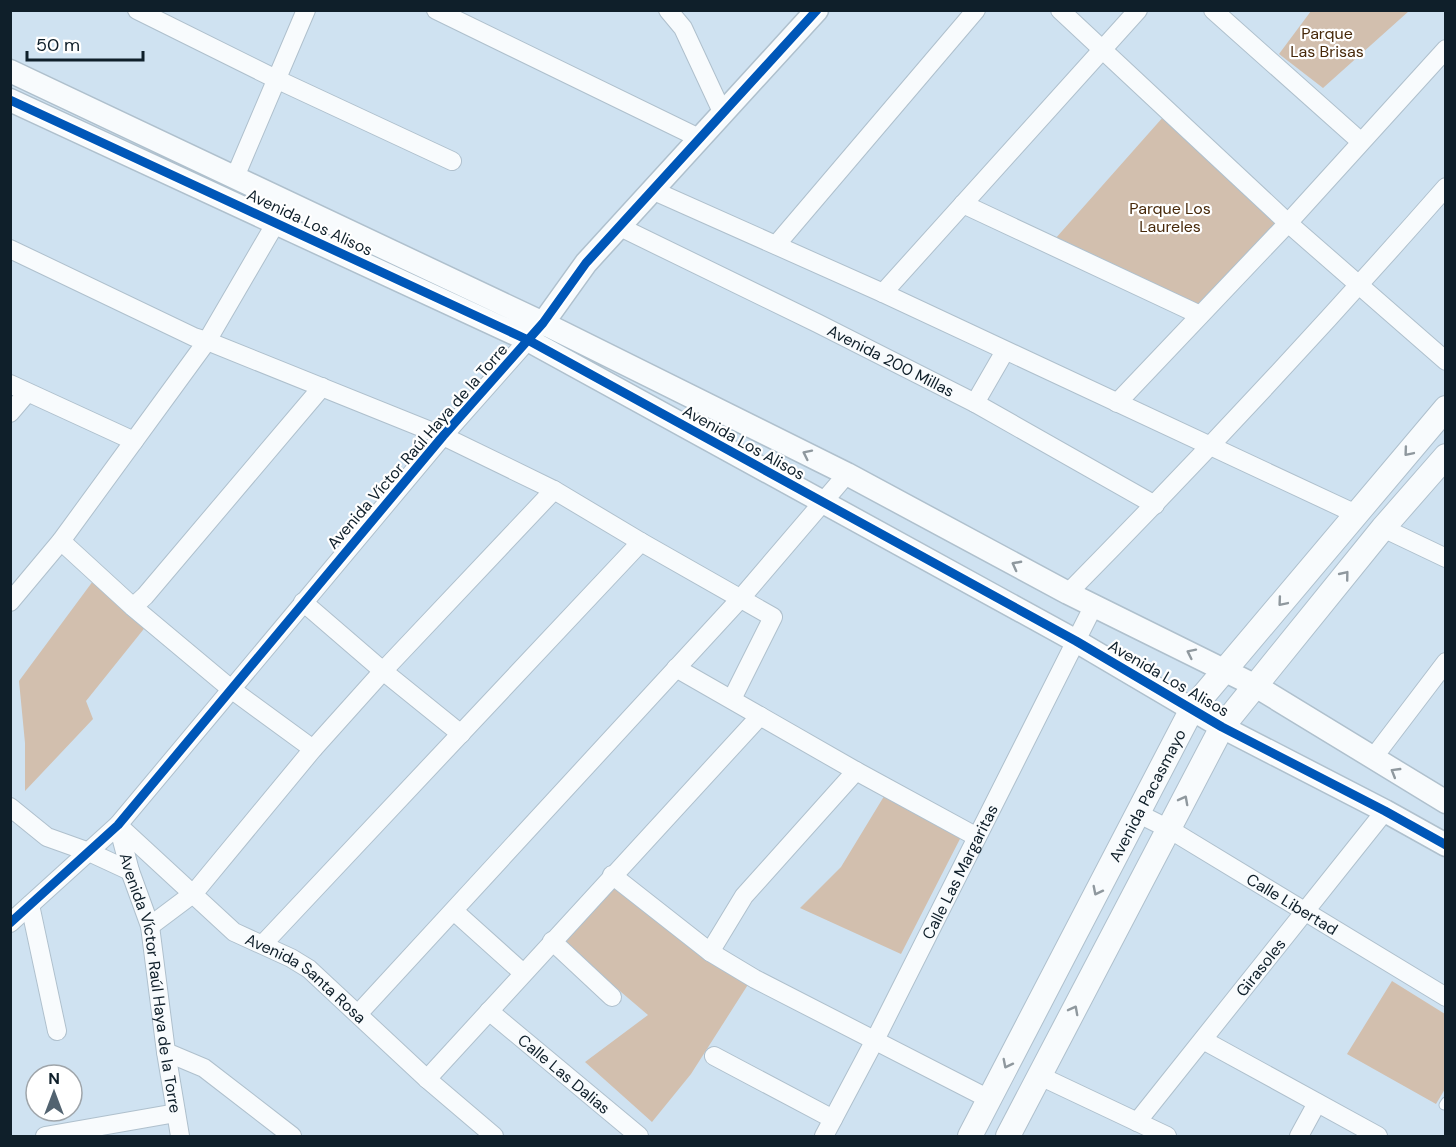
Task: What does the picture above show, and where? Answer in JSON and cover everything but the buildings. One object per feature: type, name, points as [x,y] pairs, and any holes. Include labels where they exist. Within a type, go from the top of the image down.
[{"type":"main road","name":"Avenida Pacasmayo","points":[[970,1137],[1192,709],[1446,408]]},
{"type":"main road","name":"Avenida Pacasmayo","points":[[1008,1137],[1222,727],[1383,528],[1446,456]]},
{"type":"street","points":[[137,10],[276,79],[452,161]]},
{"type":"street","points":[[235,177],[306,10]]},
{"type":"street","points":[[436,10],[699,138]]},
{"type":"street","points":[[668,10],[683,28],[723,114]]},
{"type":"street","name":"Avenida Víctor Raúl Haya de la Torre","points":[[180,1137],[166,1052],[150,926],[130,871],[118,825],[443,436],[543,323],[586,263],[817,10]]},
{"type":"street","points":[[776,245],[976,10]]},
{"type":"street","points":[[1060,10],[1288,223],[1446,361]]},
{"type":"street","points":[[883,293],[1138,10]]},
{"type":"street","points":[[1213,10],[1360,141]]},
{"type":"street","points":[[1117,403],[1288,223],[1360,141],[1446,49]]},
{"type":"street","name":"Avenida Los Alisos","points":[[11,73],[543,323],[847,474],[1068,593],[1225,669],[1446,802]]},
{"type":"street","name":"Avenida Los Alisos","points":[[10,100],[528,340],[1076,641],[1222,727],[1446,845]]},
{"type":"street","points":[[1068,593],[1155,505],[1359,286],[1446,187]]},
{"type":"street","points":[[652,190],[883,293],[1356,514]]},
{"type":"street","points":[[10,602],[61,542],[207,341],[288,202]]},
{"type":"street","points":[[963,204],[1200,315]]},
{"type":"street","name":"Avenida 200 Millas","points":[[620,227],[975,403],[1155,505]]},
{"type":"street","points":[[10,249],[194,337],[443,436],[554,490],[773,617],[732,699]]},
{"type":"street","points":[[975,403],[1005,351]]},
{"type":"street","points":[[10,384],[134,441]]},
{"type":"street","points":[[133,607],[153,587],[322,387]]},
{"type":"street","points":[[10,413],[27,393]]},
{"type":"street","points":[[358,1014],[566,791],[741,598],[847,474]]},
{"type":"street","points":[[150,926],[194,893],[313,749],[383,671],[554,490]]},
{"type":"street","points":[[1383,528],[1446,558]]},
{"type":"street","points":[[61,542],[133,607],[231,689],[313,749]]},
{"type":"street","points":[[263,944],[641,542]]},
{"type":"street","points":[[303,602],[461,734]]},
{"type":"street","name":"Calle Las Margaritas","points":[[824,1137],[1094,605]]},
{"type":"street","points":[[1373,758],[1445,664]]},
{"type":"street","points":[[676,668],[977,837]]},
{"type":"street","points":[[427,1079],[760,716]]},
{"type":"street","points":[[710,952],[744,896],[856,771]]},
{"type":"street","points":[[10,807],[47,837],[130,871]]},
{"type":"street","name":"Girasoles","points":[[1137,1122],[1385,812]]},
{"type":"street","name":"Calle Libertad","points":[[1137,813],[1446,997]]},
{"type":"street","points":[[10,923],[118,825]]},
{"type":"street","name":"Avenida Santa Rosa","points":[[118,825],[234,932],[263,944],[309,969],[427,1079],[494,1137]]},
{"type":"street","points":[[612,875],[710,952],[755,979],[989,1099]]},
{"type":"street","points":[[30,905],[57,1030]]},
{"type":"street","points":[[454,911],[523,973]]},
{"type":"street","points":[[552,941],[612,997]]},
{"type":"street","name":"Calle Las Dalias","points":[[489,1011],[633,1135]]},
{"type":"street","points":[[1203,1040],[1378,1137]]},
{"type":"street","points":[[166,1052],[204,1068],[292,1137]]},
{"type":"street","points":[[714,1056],[833,1119]]},
{"type":"street","points":[[1040,1076],[1167,1137]]},
{"type":"street","points":[[1299,1137],[1317,1103]]},
{"type":"street","points":[[45,1137],[176,1113]]},
{"type":"green space","name":"Parque Las Brisas","points":[[1311,11],[1409,11],[1323,88],[1279,54]]},
{"type":"green space","name":"Parque Los Laureles","points":[[1164,116],[1280,224],[1199,309],[1055,239]]},
{"type":"green space","points":[[93,581],[147,625],[86,701],[93,719],[25,791],[25,743],[19,681]]},
{"type":"green space","points":[[886,793],[962,835],[901,954],[800,908],[841,867]]},
{"type":"green space","points":[[610,884],[749,983],[691,1074],[652,1122],[585,1062],[648,1015],[560,940]]},
{"type":"green space","points":[[1392,981],[1445,1014],[1445,1089],[1436,1104],[1347,1054]]},
{"type":"cycle path","points":[[10,923],[118,825],[443,436],[543,323],[586,263],[817,10]]},
{"type":"cycle path","points":[[10,100],[528,340],[1076,641],[1222,727],[1446,845]]}]
